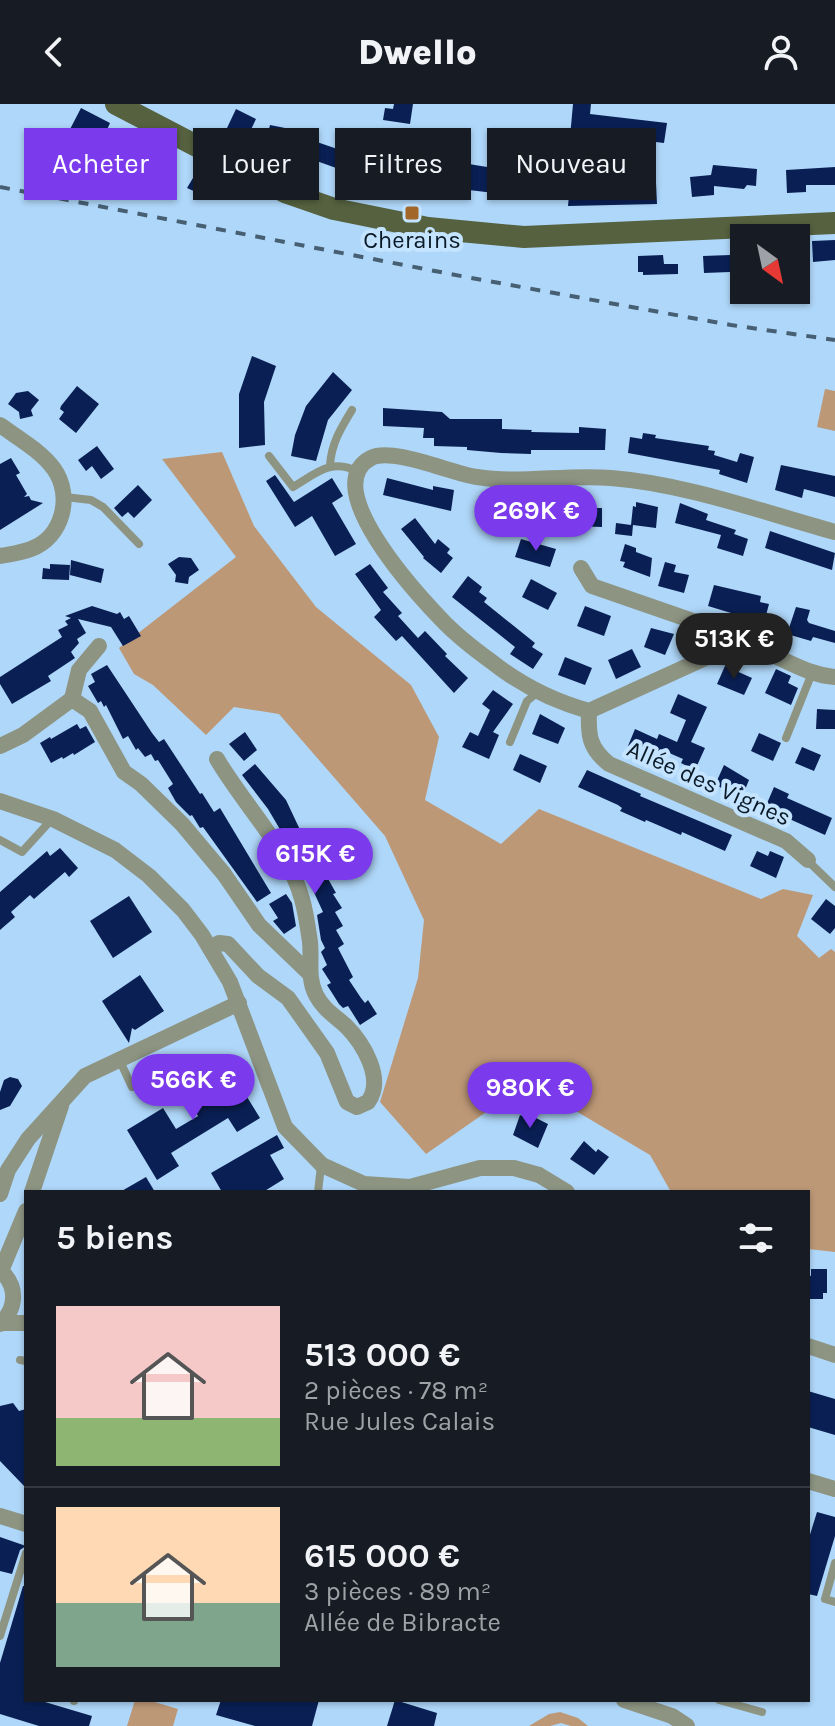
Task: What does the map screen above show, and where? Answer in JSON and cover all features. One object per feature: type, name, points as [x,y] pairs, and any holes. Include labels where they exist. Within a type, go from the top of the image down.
[{"type":"main road","points":[[116,104],[285,192],[381,221],[524,237],[835,221]]},
{"type":"street","points":[[0,425],[52,467],[62,483],[65,497],[58,523],[47,539],[30,549],[0,556]]},
{"type":"street","points":[[835,532],[670,487],[610,478],[480,478],[445,471],[405,456],[374,456],[363,464],[354,487],[370,529],[402,575],[443,621],[492,663],[537,693],[589,711],[725,649],[755,648],[812,673],[835,677]]},
{"type":"street","points":[[581,568],[592,586],[696,622],[713,631],[725,649]]},
{"type":"street","points":[[4,744],[23,735],[72,699],[79,670],[99,646]]},
{"type":"street","points":[[72,699],[90,711],[124,772],[141,784],[190,834],[224,874],[259,925],[309,973]]},
{"type":"street","name":"Allée des Vignes","points":[[589,711],[588,741],[597,755],[609,764],[786,841],[808,860]]},
{"type":"street","points":[[210,948],[219,943],[228,944],[258,976],[288,998],[327,1053],[344,1098],[352,1105],[363,1106],[368,1102],[374,1091],[370,1063],[352,1033],[315,995],[309,973],[310,944],[302,899],[294,876],[254,810],[232,786],[217,759]]},
{"type":"street","points":[[0,801],[53,819],[102,843],[138,866],[183,910],[210,948],[239,1003],[285,1127],[322,1165],[364,1184],[410,1187],[473,1169],[514,1168],[539,1175],[564,1190]]},
{"type":"street","points":[[0,1194],[8,1170],[28,1139],[85,1076],[239,1003]]},
{"type":"street","points":[[33,1190],[63,1101]]},
{"type":"street","points":[[1,1324],[13,1303],[13,1291],[4,1273],[24,1217]]},
{"type":"street","points":[[4,1273],[24,1286]]},
{"type":"street","points":[[1,1324],[24,1323]]},
{"type":"street","points":[[810,1347],[835,1355]]},
{"type":"street","points":[[810,1482],[835,1489]]},
{"type":"street","points":[[0,1516],[24,1523]]},
{"type":"street","points":[[630,1702],[672,1716],[687,1726]]},
{"type":"lane","points":[[330,466],[338,432],[352,410]]},
{"type":"lane","points":[[269,456],[293,487],[330,466],[347,465],[358,472]]},
{"type":"lane","points":[[65,497],[91,500],[103,507],[139,544]]},
{"type":"lane","points":[[786,738],[812,673]]},
{"type":"lane","points":[[510,742],[527,701],[537,693]]},
{"type":"lane","points":[[0,840],[22,852],[53,819]]},
{"type":"lane","name":"Allée des Vignes","points":[[808,860],[835,887]]},
{"type":"lane","points":[[119,1058],[132,1087]]},
{"type":"lane","points":[[318,1190],[322,1165]]},
{"type":"lane","points":[[0,1636],[24,1559]]},
{"type":"lane","points":[[835,1563],[825,1599],[835,1602]]},
{"type":"lane","points":[[726,1702],[762,1712]]},
{"type":"shaded area","points":[[825,389],[835,391],[835,431],[817,427]]},
{"type":"shaded area","points":[[222,452],[254,526],[316,607],[411,685],[439,737],[425,800],[501,844],[539,809],[761,899],[783,889],[813,895],[797,936],[819,958],[831,949],[835,952],[835,1252],[810,1249],[810,1190],[670,1190],[650,1155],[554,1098],[502,1101],[426,1154],[380,1102],[418,978],[424,920],[385,836],[279,714],[234,707],[206,735],[153,685],[134,674],[119,648],[236,557],[162,459]]},
{"type":"shaded area","points":[[134,1702],[155,1702],[178,1709],[173,1726],[127,1726]]},
{"type":"shaded area","points":[[560,1712],[578,1718],[588,1726],[561,1723],[529,1726],[549,1714]]},
{"type":"building","points":[[394,104],[413,104],[410,124],[383,120],[385,108],[393,109]]},
{"type":"building","points":[[573,104],[591,104],[590,114],[667,123],[664,143],[656,142],[656,128],[571,128]]},
{"type":"building","points":[[81,108],[110,123],[108,128],[71,128]]},
{"type":"building","points":[[236,109],[256,119],[252,128],[227,128]]},
{"type":"building","points":[[319,143],[335,148],[335,168],[319,162]]},
{"type":"building","points":[[471,164],[487,167],[487,192],[471,190]]},
{"type":"building","points":[[713,165],[757,169],[756,186],[747,185],[744,189],[714,186],[714,195],[692,197],[690,177],[711,175]]},
{"type":"building","points":[[835,167],[835,185],[806,185],[806,192],[787,193],[786,170]]},
{"type":"building","points":[[656,183],[657,204],[568,206],[569,200],[656,200]]},
{"type":"building","points":[[835,240],[835,260],[813,262],[812,241]]},
{"type":"building","points":[[663,255],[664,264],[678,264],[678,274],[643,275],[643,272],[638,272],[638,256]]},
{"type":"building","points":[[730,255],[730,272],[704,273],[703,256]]},
{"type":"building","points":[[252,356],[276,366],[264,402],[265,445],[239,448],[239,394]]},
{"type":"building","points":[[333,372],[352,390],[328,420],[316,461],[291,456],[306,406]]},
{"type":"building","points":[[77,386],[99,404],[76,433],[59,419],[64,412],[61,406]]},
{"type":"building","points":[[28,391],[39,400],[31,410],[33,416],[20,419],[19,412],[8,404],[16,393]]},
{"type":"building","points":[[383,408],[442,412],[450,419],[502,419],[502,429],[531,432],[579,433],[579,427],[606,429],[605,450],[531,450],[531,454],[434,446],[434,438],[423,438],[424,428],[383,426]]},
{"type":"building","points":[[643,433],[656,435],[655,438],[709,446],[708,450],[715,451],[714,455],[737,462],[740,453],[754,457],[747,483],[719,474],[720,470],[628,453],[630,437],[642,439]]},
{"type":"building","points":[[97,446],[114,469],[101,479],[92,466],[86,471],[78,460]]},
{"type":"building","points":[[11,458],[27,494],[24,497],[29,496],[31,500],[43,503],[0,530],[0,464]]},
{"type":"building","points":[[781,465],[835,476],[835,497],[804,489],[802,498],[775,490]]},
{"type":"building","points":[[275,475],[294,502],[332,478],[343,496],[332,503],[356,544],[335,556],[312,516],[295,527],[266,481]]},
{"type":"building","points":[[387,478],[433,490],[433,486],[454,490],[451,511],[383,495]]},
{"type":"building","points":[[138,485],[152,500],[134,518],[128,512],[122,517],[114,508]]},
{"type":"building","points":[[492,496],[549,497],[548,515],[511,513],[483,517],[483,499],[492,499]]},
{"type":"building","points":[[636,502],[658,507],[656,528],[633,525],[632,536],[615,534],[616,523],[631,525]]},
{"type":"building","points":[[680,503],[708,514],[706,520],[736,530],[734,534],[748,539],[743,556],[717,548],[721,535],[675,523]]},
{"type":"building","points":[[575,508],[602,508],[602,527],[575,526]]},
{"type":"building","points":[[415,518],[435,544],[438,539],[450,549],[447,553],[453,558],[441,573],[423,558],[401,529]]},
{"type":"building","points":[[770,531],[835,553],[832,570],[765,548]]},
{"type":"building","points":[[521,539],[556,549],[550,567],[515,557]]},
{"type":"building","points":[[625,544],[652,558],[650,577],[623,567],[625,562],[620,561]]},
{"type":"building","points":[[179,557],[191,558],[199,570],[189,577],[188,584],[175,582],[176,575],[168,564]]},
{"type":"building","points":[[71,560],[104,569],[101,583],[70,575]]},
{"type":"building","points":[[665,562],[676,565],[674,572],[689,575],[684,593],[658,586]]},
{"type":"building","points":[[50,564],[70,565],[69,580],[42,579],[43,568],[50,569]]},
{"type":"building","points":[[370,564],[388,588],[383,592],[402,613],[398,616],[418,638],[425,631],[468,678],[454,693],[402,636],[396,641],[374,617],[381,610],[355,574]]},
{"type":"building","points":[[468,576],[482,587],[479,592],[487,598],[484,602],[535,643],[532,647],[543,654],[533,669],[510,654],[515,647],[452,597]]},
{"type":"building","points":[[531,579],[557,593],[548,610],[522,597]]},
{"type":"building","points":[[714,585],[761,596],[760,602],[769,604],[764,623],[708,606]]},
{"type":"building","points":[[92,606],[117,614],[120,612],[124,619],[129,616],[141,636],[123,646],[111,627],[78,619],[86,633],[77,639],[79,643],[71,652],[75,658],[48,676],[51,681],[12,704],[0,684],[0,677],[62,637],[58,630],[68,625],[65,621],[71,618],[65,616]]},
{"type":"building","points":[[585,606],[611,616],[604,636],[577,626]]},
{"type":"building","points":[[796,607],[810,610],[809,623],[835,631],[835,643],[813,637],[811,641],[787,634]]},
{"type":"building","points":[[651,628],[674,634],[665,655],[644,647]]},
{"type":"building","points":[[632,649],[641,667],[616,679],[608,660]]},
{"type":"building","points":[[565,657],[592,668],[585,685],[558,675]]},
{"type":"building","points":[[107,665],[152,733],[159,742],[164,739],[214,812],[220,808],[271,893],[257,902],[203,827],[200,828],[192,815],[176,802],[168,788],[173,784],[158,760],[155,761],[151,754],[145,757],[138,748],[136,750],[128,736],[123,739],[106,705],[104,707],[101,701],[98,703],[88,686],[95,682],[91,674]]},
{"type":"building","points":[[725,666],[752,678],[744,695],[717,684]]},
{"type":"building","points":[[776,669],[791,676],[788,683],[798,688],[791,705],[765,693]]},
{"type":"building","points":[[493,690],[513,704],[493,732],[499,735],[489,759],[462,747],[470,732],[478,736],[490,710],[482,704]]},
{"type":"building","points":[[678,694],[707,707],[691,742],[705,748],[695,770],[681,763],[683,759],[660,749],[656,757],[628,746],[635,729],[657,739],[659,734],[677,742],[686,720],[670,713]]},
{"type":"building","points":[[817,709],[835,710],[835,729],[816,729]]},
{"type":"building","points":[[540,714],[565,728],[558,744],[532,734]]},
{"type":"building","points":[[77,724],[80,729],[86,726],[95,742],[74,755],[51,763],[40,743]]},
{"type":"building","points":[[245,732],[257,750],[244,761],[229,744]]},
{"type":"building","points":[[759,733],[781,743],[773,761],[751,751]]},
{"type":"building","points":[[802,747],[821,755],[814,771],[795,763]]},
{"type":"building","points":[[520,754],[547,766],[540,783],[513,770]]},
{"type":"building","points":[[255,764],[286,800],[336,893],[333,894],[342,908],[335,912],[343,926],[336,930],[344,944],[338,948],[353,977],[349,980],[377,1014],[360,1025],[348,1006],[343,1008],[339,1004],[327,985],[331,983],[322,969],[327,965],[321,952],[325,948],[317,915],[323,912],[314,887],[268,809],[242,775]]},
{"type":"building","points":[[724,765],[749,780],[742,797],[715,785]]},
{"type":"building","points":[[587,770],[732,835],[725,851],[682,832],[681,835],[645,822],[620,811],[622,808],[618,805],[578,787]]},
{"type":"building","points":[[774,787],[789,794],[787,798],[832,818],[825,835],[765,808]]},
{"type":"building","points":[[60,848],[78,868],[69,877],[65,872],[34,899],[30,895],[11,912],[15,917],[0,930],[0,892],[47,851],[50,856]]},
{"type":"building","points":[[757,851],[768,856],[770,851],[784,857],[776,878],[750,866]]},
{"type":"building","points":[[286,894],[292,903],[296,926],[284,934],[273,921],[278,918],[269,904]]},
{"type":"building","points":[[129,896],[152,932],[113,958],[90,921]]},
{"type":"building","points":[[826,899],[835,906],[835,928],[830,934],[811,919]]},
{"type":"building","points":[[140,975],[164,1011],[135,1030],[132,1028],[129,1043],[102,1001]]},
{"type":"building","points":[[229,1068],[260,1118],[237,1132],[228,1118],[171,1153],[179,1166],[157,1180],[127,1130],[163,1108],[176,1129],[198,1116],[185,1095]]},
{"type":"building","points":[[10,1077],[18,1079],[22,1086],[10,1106],[0,1110],[0,1092],[4,1080]]},
{"type":"building","points":[[520,1115],[529,1118],[530,1115],[548,1124],[538,1148],[513,1135]]},
{"type":"building","points":[[277,1135],[284,1148],[270,1155],[284,1179],[266,1190],[221,1190],[211,1173]]},
{"type":"building","points":[[584,1141],[596,1152],[598,1149],[609,1157],[594,1175],[570,1159]]},
{"type":"building","points":[[146,1177],[154,1190],[123,1190]]},
{"type":"building","points":[[811,1269],[827,1269],[827,1293],[823,1293],[823,1299],[810,1299]]},
{"type":"building","points":[[810,1392],[835,1399],[835,1435],[810,1428]]},
{"type":"building","points":[[13,1403],[19,1411],[24,1410],[24,1486],[0,1461],[0,1406]]},
{"type":"building","points":[[817,1512],[835,1517],[835,1536],[817,1596],[810,1594],[810,1535]]},
{"type":"building","points":[[0,1537],[24,1545],[12,1574],[0,1571]]},
{"type":"building","points":[[24,1586],[24,1702],[45,1702],[92,1716],[89,1726],[39,1726],[0,1714],[0,1663]]},
{"type":"building","points":[[220,1702],[318,1702],[312,1726],[255,1726],[216,1715]]},
{"type":"building","points":[[394,1702],[437,1713],[434,1726],[387,1726]]},
{"type":"railway","points":[[0,187],[466,277],[731,325],[835,340]]},
{"type":"place","name":"Cherains","points":[[412,213]]}]
